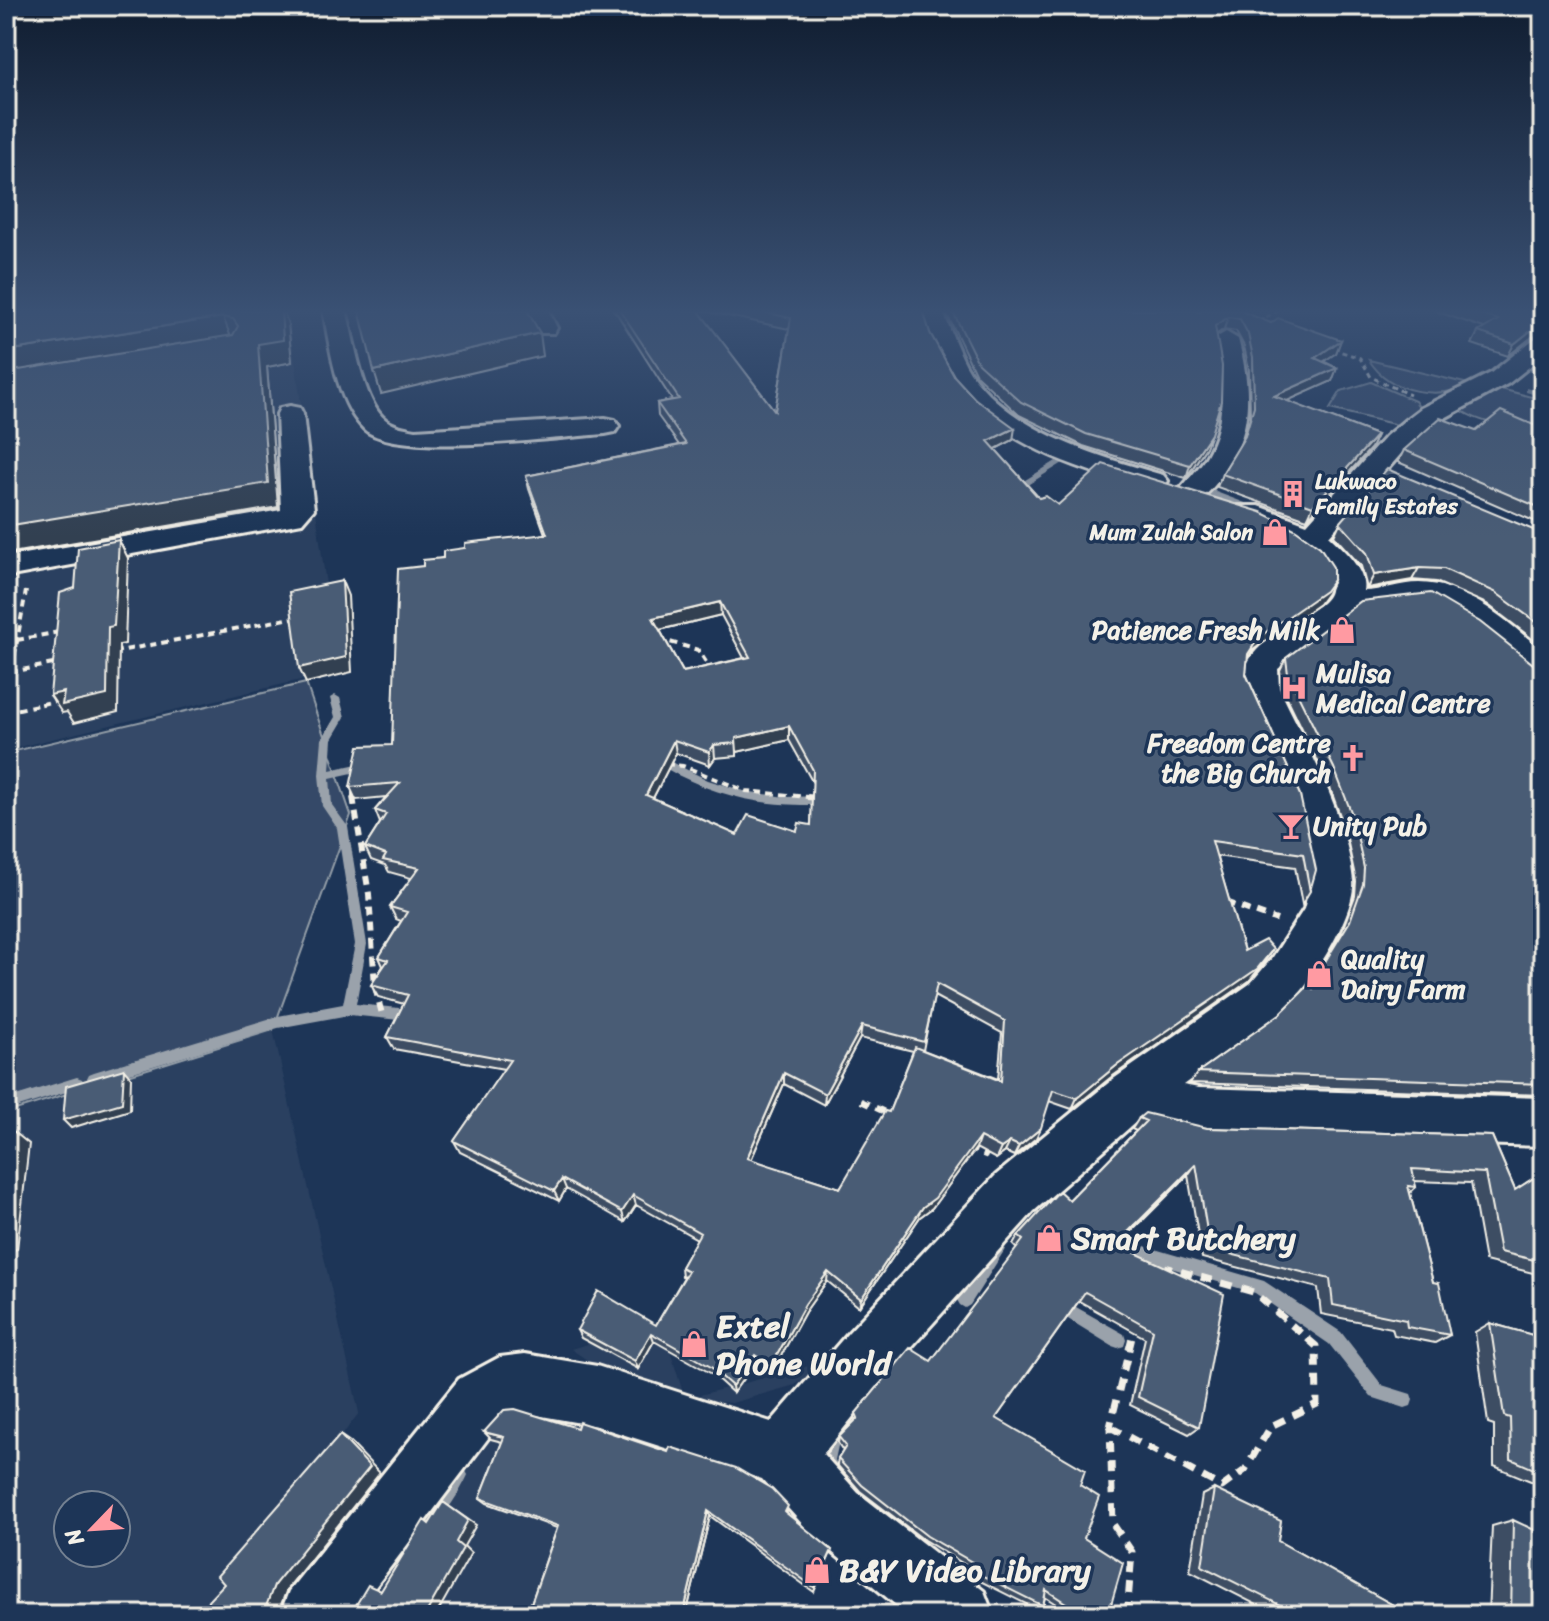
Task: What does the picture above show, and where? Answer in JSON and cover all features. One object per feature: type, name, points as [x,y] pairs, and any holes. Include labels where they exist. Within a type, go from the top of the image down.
[{"type":"street","points":[[354,386],[360,409],[377,426],[391,433],[416,438],[605,426]]},
{"type":"street","points":[[782,1456],[868,1353],[1033,1175],[1129,1096],[1267,997],[1289,971],[1325,914],[1332,892],[1325,840],[1315,807],[1261,688],[1259,673],[1263,663],[1291,645],[1345,600],[1348,585],[1343,571],[1327,549],[1312,537],[1193,492],[1065,452],[996,412],[970,386]]},
{"type":"street","points":[[1193,492],[1207,478],[1231,437],[1237,412],[1238,386]]},
{"type":"street","points":[[1312,537],[1378,467],[1396,442],[1431,414],[1485,386]]},
{"type":"street","points":[[19,564],[291,517],[299,509],[290,414]]},
{"type":"street","points":[[1378,467],[1407,481]]},
{"type":"street","points":[[1345,600],[1369,603],[1414,594],[1433,595],[1499,635],[1543,670]]},
{"type":"street","points":[[1129,1096],[1199,1112],[1543,1122]]},
{"type":"street","points":[[313,1615],[480,1400],[503,1385],[548,1387],[654,1411],[782,1456],[836,1515],[960,1615]]},
{"type":"path","points":[[1390,386],[1415,397],[1431,414]]},
{"type":"path","points":[[6,703],[17,640],[19,564]]},
{"type":"path","points":[[102,654],[297,617]]},
{"type":"path","points":[[17,640],[69,630]]},
{"type":"path","points":[[653,639],[666,639],[698,650],[714,673]]},
{"type":"path","points":[[6,659],[15,657]]},
{"type":"path","points":[[11,672],[72,660]]},
{"type":"path","points":[[6,712],[63,699]]},
{"type":"path","points":[[657,763],[683,766],[746,791],[800,799],[827,798]]},
{"type":"path","points":[[354,775],[351,815],[369,894],[373,986],[383,1018]]},
{"type":"path","points":[[1218,899],[1311,933]]},
{"type":"path","points":[[861,1101],[900,1119]]},
{"type":"path","points":[[953,1141],[1033,1175]]},
{"type":"path","points":[[1110,1427],[1222,1487],[1245,1470],[1271,1426],[1317,1404],[1316,1346],[1264,1301],[1253,1292],[1155,1265]]},
{"type":"path","points":[[1127,1615],[1132,1552],[1113,1524],[1110,1427],[1138,1318]]},
{"type":"shaded area","points":[[6,386],[298,386],[338,671],[6,750]]},
{"type":"shaded area","points":[[1359,386],[1379,386],[1415,401],[1423,413],[1402,426],[1330,409],[1341,391]]},
{"type":"shaded area","points":[[1399,386],[1471,386],[1445,392]]},
{"type":"shaded area","points":[[1501,389],[1543,400],[1543,437],[1478,419],[1458,408],[1474,398]]},
{"type":"shaded area","points":[[306,683],[351,815],[273,1030],[6,1113],[6,753]]},
{"type":"shaded area","points":[[273,1030],[359,1413],[205,1615],[6,1615],[6,1113]]},
{"type":"shaded area","points":[[661,1322],[685,1399],[629,1389],[571,1349]]},
{"type":"shaded area","points":[[835,1359],[795,1385],[732,1403],[685,1399]]},
{"type":"shaded area","points":[[493,1399],[594,1418],[712,1459],[656,1615],[339,1615]]},
{"type":"building","points":[[6,386],[261,386],[268,483],[6,526]]},
{"type":"building","points":[[670,386],[756,386],[775,411],[779,386],[963,386],[974,398],[1015,428],[988,441],[1039,498],[1046,496],[1058,505],[1103,464],[1261,512],[1295,529],[1320,547],[1333,567],[1333,580],[1325,591],[1259,637],[1248,654],[1246,674],[1300,795],[1316,870],[1310,891],[1303,854],[1212,841],[1244,951],[1265,940],[1273,949],[1257,969],[1116,1066],[1077,1098],[1053,1090],[1041,1128],[1019,1146],[1010,1142],[1001,1148],[980,1137],[935,1198],[923,1207],[861,1299],[828,1272],[805,1304],[771,1366],[755,1355],[732,1386],[711,1367],[651,1333],[635,1361],[577,1330],[598,1291],[656,1325],[688,1271],[681,1267],[700,1233],[633,1195],[622,1212],[562,1179],[554,1191],[454,1141],[510,1060],[387,1037],[408,995],[371,985],[388,960],[379,957],[407,912],[390,907],[419,868],[383,860],[386,855],[365,847],[386,814],[375,810],[400,783],[350,787],[359,746],[392,745],[398,569],[423,566],[423,560],[443,558],[443,551],[465,548],[465,543],[547,534],[526,476],[686,444],[657,403],[679,399]],"holes":[[[720,602],[750,657],[683,672],[653,618]],[[789,726],[813,770],[811,825],[799,823],[797,831],[748,815],[737,835],[646,795],[674,740],[709,752],[714,745],[736,743],[736,738]],[[937,984],[1005,1021],[1001,1081],[915,1047],[889,1112],[885,1111],[840,1188],[747,1158],[784,1073],[825,1094],[862,1026],[924,1042]]]},
{"type":"building","points":[[1003,386],[1221,386],[1221,401],[1211,434],[1190,465],[1086,434],[1021,402]]},
{"type":"building","points":[[1254,386],[1297,386],[1274,396],[1377,435],[1313,506],[1222,474],[1245,436],[1254,406]]},
{"type":"building","points":[[1501,411],[1543,429],[1543,509],[1404,450],[1440,418],[1476,431]]},
{"type":"building","points":[[1387,469],[1543,534],[1543,627],[1495,592],[1444,569],[1419,568],[1374,575],[1367,553],[1340,523]]},
{"type":"building","points":[[119,540],[114,626],[108,627],[107,695],[62,705],[64,692],[50,695],[60,593],[75,588],[78,548]]},
{"type":"building","points":[[342,581],[346,657],[299,668],[289,592]]},
{"type":"building","points":[[1431,593],[1480,622],[1543,669],[1543,1084],[1198,1072],[1280,1014],[1309,985],[1313,989],[1315,978],[1350,921],[1363,884],[1364,868],[1353,817],[1334,768],[1288,674],[1286,658],[1361,601]]},
{"type":"building","points":[[124,1069],[122,1103],[63,1120],[66,1086]]},
{"type":"building","points":[[1145,1113],[1207,1128],[1492,1136],[1515,1190],[1543,1172],[1543,1262],[1500,1252],[1485,1173],[1412,1169],[1416,1187],[1408,1186],[1433,1282],[1439,1283],[1450,1335],[1407,1327],[1406,1320],[1333,1305],[1330,1279],[1210,1249],[1196,1164],[1116,1244],[1224,1294],[1199,1427],[1138,1397],[1153,1330],[1085,1292],[996,1418],[1085,1470],[1080,1485],[1099,1497],[1084,1538],[1123,1563],[1108,1615],[1084,1615],[1046,1590],[1043,1606],[975,1572],[977,1565],[927,1536],[862,1485],[838,1459],[846,1446],[839,1437],[858,1418],[856,1413],[910,1348],[931,1361],[1023,1240],[1018,1236],[1059,1191],[1069,1200],[1146,1121],[1139,1118]]},
{"type":"building","points":[[12,1130],[6,1173],[6,1132]]},
{"type":"building","points":[[1490,1323],[1543,1338],[1543,1473],[1511,1459],[1510,1418],[1504,1416]]},
{"type":"building","points":[[515,1409],[577,1428],[579,1422],[668,1452],[670,1447],[736,1468],[772,1489],[788,1506],[785,1512],[832,1550],[815,1588],[708,1511],[683,1615],[527,1615],[558,1526],[480,1498],[504,1437],[484,1432],[504,1410]]},
{"type":"building","points":[[340,1435],[370,1467],[274,1585],[264,1612],[261,1615],[195,1615],[224,1584],[217,1576]]},
{"type":"building","points":[[1214,1489],[1281,1521],[1278,1541],[1411,1615],[1283,1615],[1284,1607],[1202,1566]]},
{"type":"building","points":[[443,1502],[468,1520],[456,1542],[463,1548],[425,1615],[350,1615],[368,1585],[381,1591],[424,1520],[429,1524]]},
{"type":"building","points":[[1513,1520],[1543,1534],[1543,1615],[1511,1615]]},
{"type":"waterway","points":[[1529,390],[1543,395]]},
{"type":"waterway","points":[[1013,490],[1059,463]]},
{"type":"waterway","points":[[1215,481],[1209,487],[1213,494],[1260,510]]},
{"type":"waterway","points":[[324,775],[327,739],[340,717],[335,698]]},
{"type":"waterway","points":[[669,765],[705,783],[744,795],[785,801],[825,800]]},
{"type":"waterway","points":[[324,775],[366,766]]},
{"type":"waterway","points":[[324,775],[327,806],[342,827],[361,944],[349,1009]]},
{"type":"waterway","points":[[1324,781],[1333,803]]},
{"type":"waterway","points":[[94,1078],[278,1022],[349,1009]]},
{"type":"waterway","points":[[349,1009],[410,1015]]},
{"type":"waterway","points":[[6,1105],[77,1083]]},
{"type":"waterway","points":[[1108,1239],[1134,1250],[1259,1286],[1335,1338],[1377,1391],[1405,1400]]},
{"type":"waterway","points":[[965,1300],[999,1246]]},
{"type":"waterway","points":[[1060,1306],[1118,1340]]},
{"type":"waterway","points":[[831,1469],[826,1461],[833,1432]]},
{"type":"waterway","points":[[419,1528],[443,1501],[459,1475]]},
{"type":"place","name":"Lukwaco Family Estates","points":[[1293,494]]},
{"type":"place","name":"Mum Zulah Salon","points":[[1275,532]]},
{"type":"place","name":"Patience Fresh Milk","points":[[1342,630]]},
{"type":"place","name":"Mulisa Medical Centre","points":[[1294,688]]},
{"type":"place","name":"Freedom Centre the Big Church","points":[[1353,758]]},
{"type":"place","name":"Unity Pub","points":[[1291,826]]},
{"type":"place","name":"Quality Dairy Farm","points":[[1319,974]]},
{"type":"place","name":"Smart Butchery","points":[[1049,1238]]},
{"type":"place","name":"Extel Phone World","points":[[694,1344]]},
{"type":"place","name":"B&Y Video Library","points":[[817,1570]]}]
